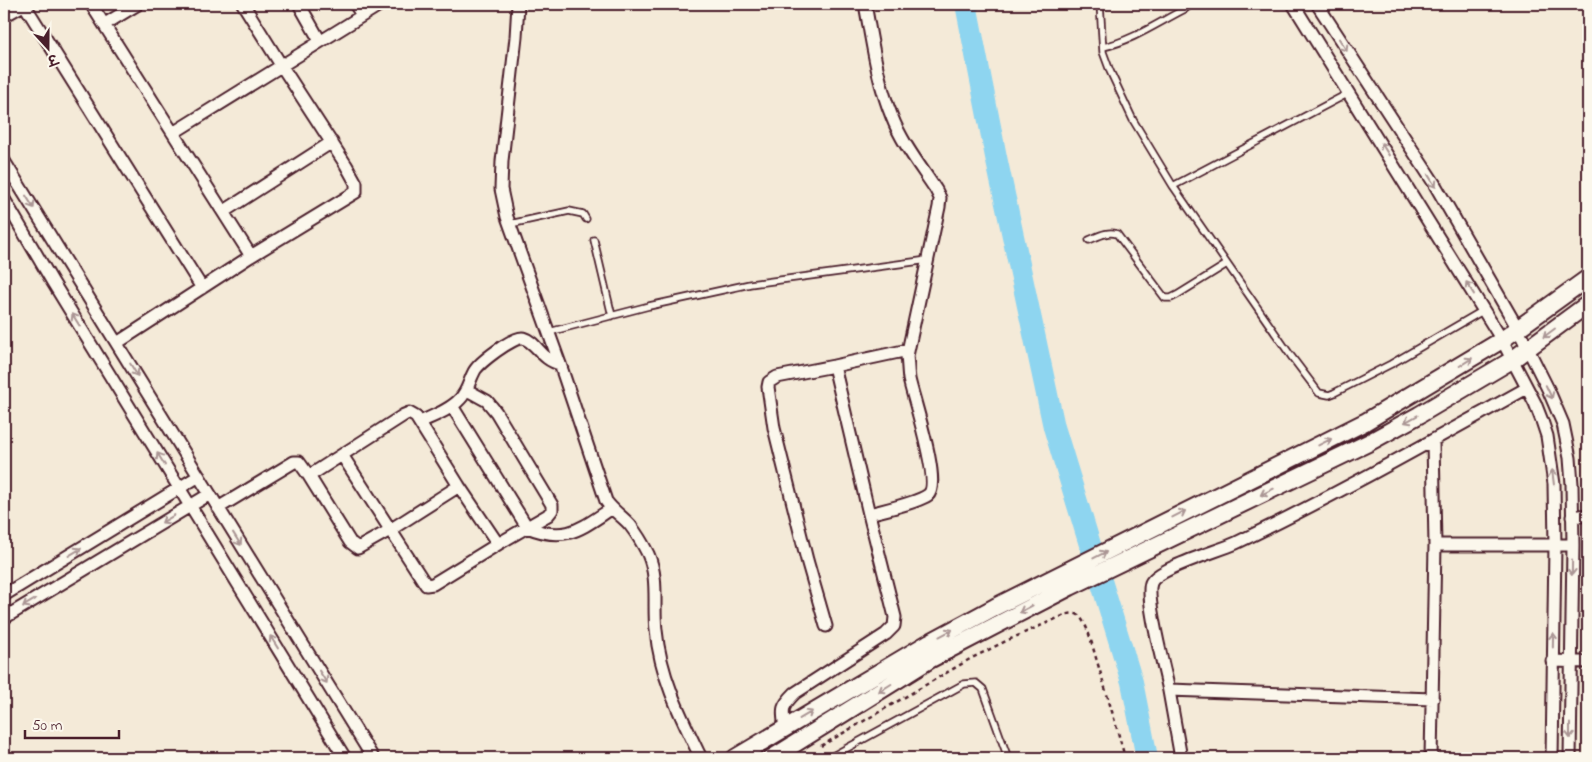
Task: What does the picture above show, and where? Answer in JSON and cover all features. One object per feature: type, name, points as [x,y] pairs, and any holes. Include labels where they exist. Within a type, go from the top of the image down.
[{"type":"main road","points":[[772,758],[931,659],[1067,580],[1136,536],[1365,422],[1502,340],[1588,278]]},
{"type":"main road","points":[[734,758],[930,642],[995,606],[1142,552],[1368,443],[1512,360],[1588,304]]},
{"type":"street","points":[[4,16],[25,4],[202,288]]},
{"type":"street","points":[[92,4],[251,256]]},
{"type":"street","points":[[105,24],[138,4]]},
{"type":"street","points":[[117,343],[251,256],[356,192],[356,183],[332,142],[243,4]]},
{"type":"street","points":[[299,4],[320,41]]},
{"type":"street","points":[[355,4],[362,15]]},
{"type":"street","points":[[173,133],[381,4]]},
{"type":"street","points":[[518,4],[501,189],[510,224],[603,491],[611,509],[633,529],[649,556],[656,582],[655,629],[660,659],[681,717],[701,758]]},
{"type":"street","points":[[865,4],[874,54],[892,117],[940,198],[907,356],[909,378],[923,431],[933,478],[933,487],[929,494],[918,500],[869,514]]},
{"type":"street","points":[[1293,4],[1502,340],[1542,421],[1547,436],[1554,484],[1552,758]]},
{"type":"street","points":[[1317,4],[1434,184],[1518,329],[1559,412],[1567,436],[1571,475],[1573,545],[1570,758]]},
{"type":"street","points":[[223,212],[332,142]]},
{"type":"street","points":[[4,161],[373,758]]},
{"type":"street","points":[[4,199],[345,758]]},
{"type":"street","points":[[420,422],[460,400],[467,390],[474,371],[479,365],[514,339],[522,338],[528,341],[547,359],[560,364]]},
{"type":"street","points":[[826,626],[807,560],[774,428],[768,387],[769,382],[778,377],[908,350]]},
{"type":"street","points":[[785,728],[782,709],[791,698],[886,634],[894,626],[895,617],[834,366]]},
{"type":"street","points":[[1181,758],[1169,690],[1152,614],[1150,585],[1154,578],[1169,569],[1234,544],[1433,441],[1527,388]]},
{"type":"street","points":[[342,455],[426,585],[429,586],[548,515],[552,510],[552,505],[496,412],[487,401],[467,390]]},
{"type":"street","points":[[452,406],[527,527],[541,533],[569,534],[611,509]]},
{"type":"street","points":[[309,476],[404,414],[409,413],[420,422],[459,486],[498,544]]},
{"type":"street","points":[[1432,758],[1435,545],[1433,441]]},
{"type":"street","points":[[218,508],[294,462],[299,462],[355,547],[360,548],[459,486]]},
{"type":"street","points":[[4,595],[199,476]]},
{"type":"street","points":[[4,618],[210,494]]},
{"type":"street","points":[[1572,517],[1588,515]]},
{"type":"street","points":[[1435,545],[1573,545]]},
{"type":"street","points":[[1552,661],[1571,660],[1588,662]]},
{"type":"street","points":[[1169,690],[1433,700]]},
{"type":"lane","points":[[1100,4],[1103,47],[1110,71],[1133,120],[1173,186],[1291,356],[1319,393],[1324,395],[1334,393],[1391,364],[1484,310]]},
{"type":"lane","points":[[1103,47],[1119,43],[1185,9],[1191,4]]},
{"type":"lane","points":[[1173,186],[1349,93]]},
{"type":"lane","points":[[510,224],[569,212],[583,214],[586,219]]},
{"type":"lane","points":[[1089,240],[1106,233],[1112,232],[1117,234],[1165,298],[1168,299],[1228,264]]},
{"type":"lane","points":[[594,240],[612,316]]},
{"type":"lane","points":[[549,332],[750,284],[928,260]]},
{"type":"lane","points":[[829,758],[971,682],[976,683],[983,689],[1008,758]]},
{"type":"waterway","points":[[966,4],[996,157],[1054,427],[1132,682],[1147,758]]}]
